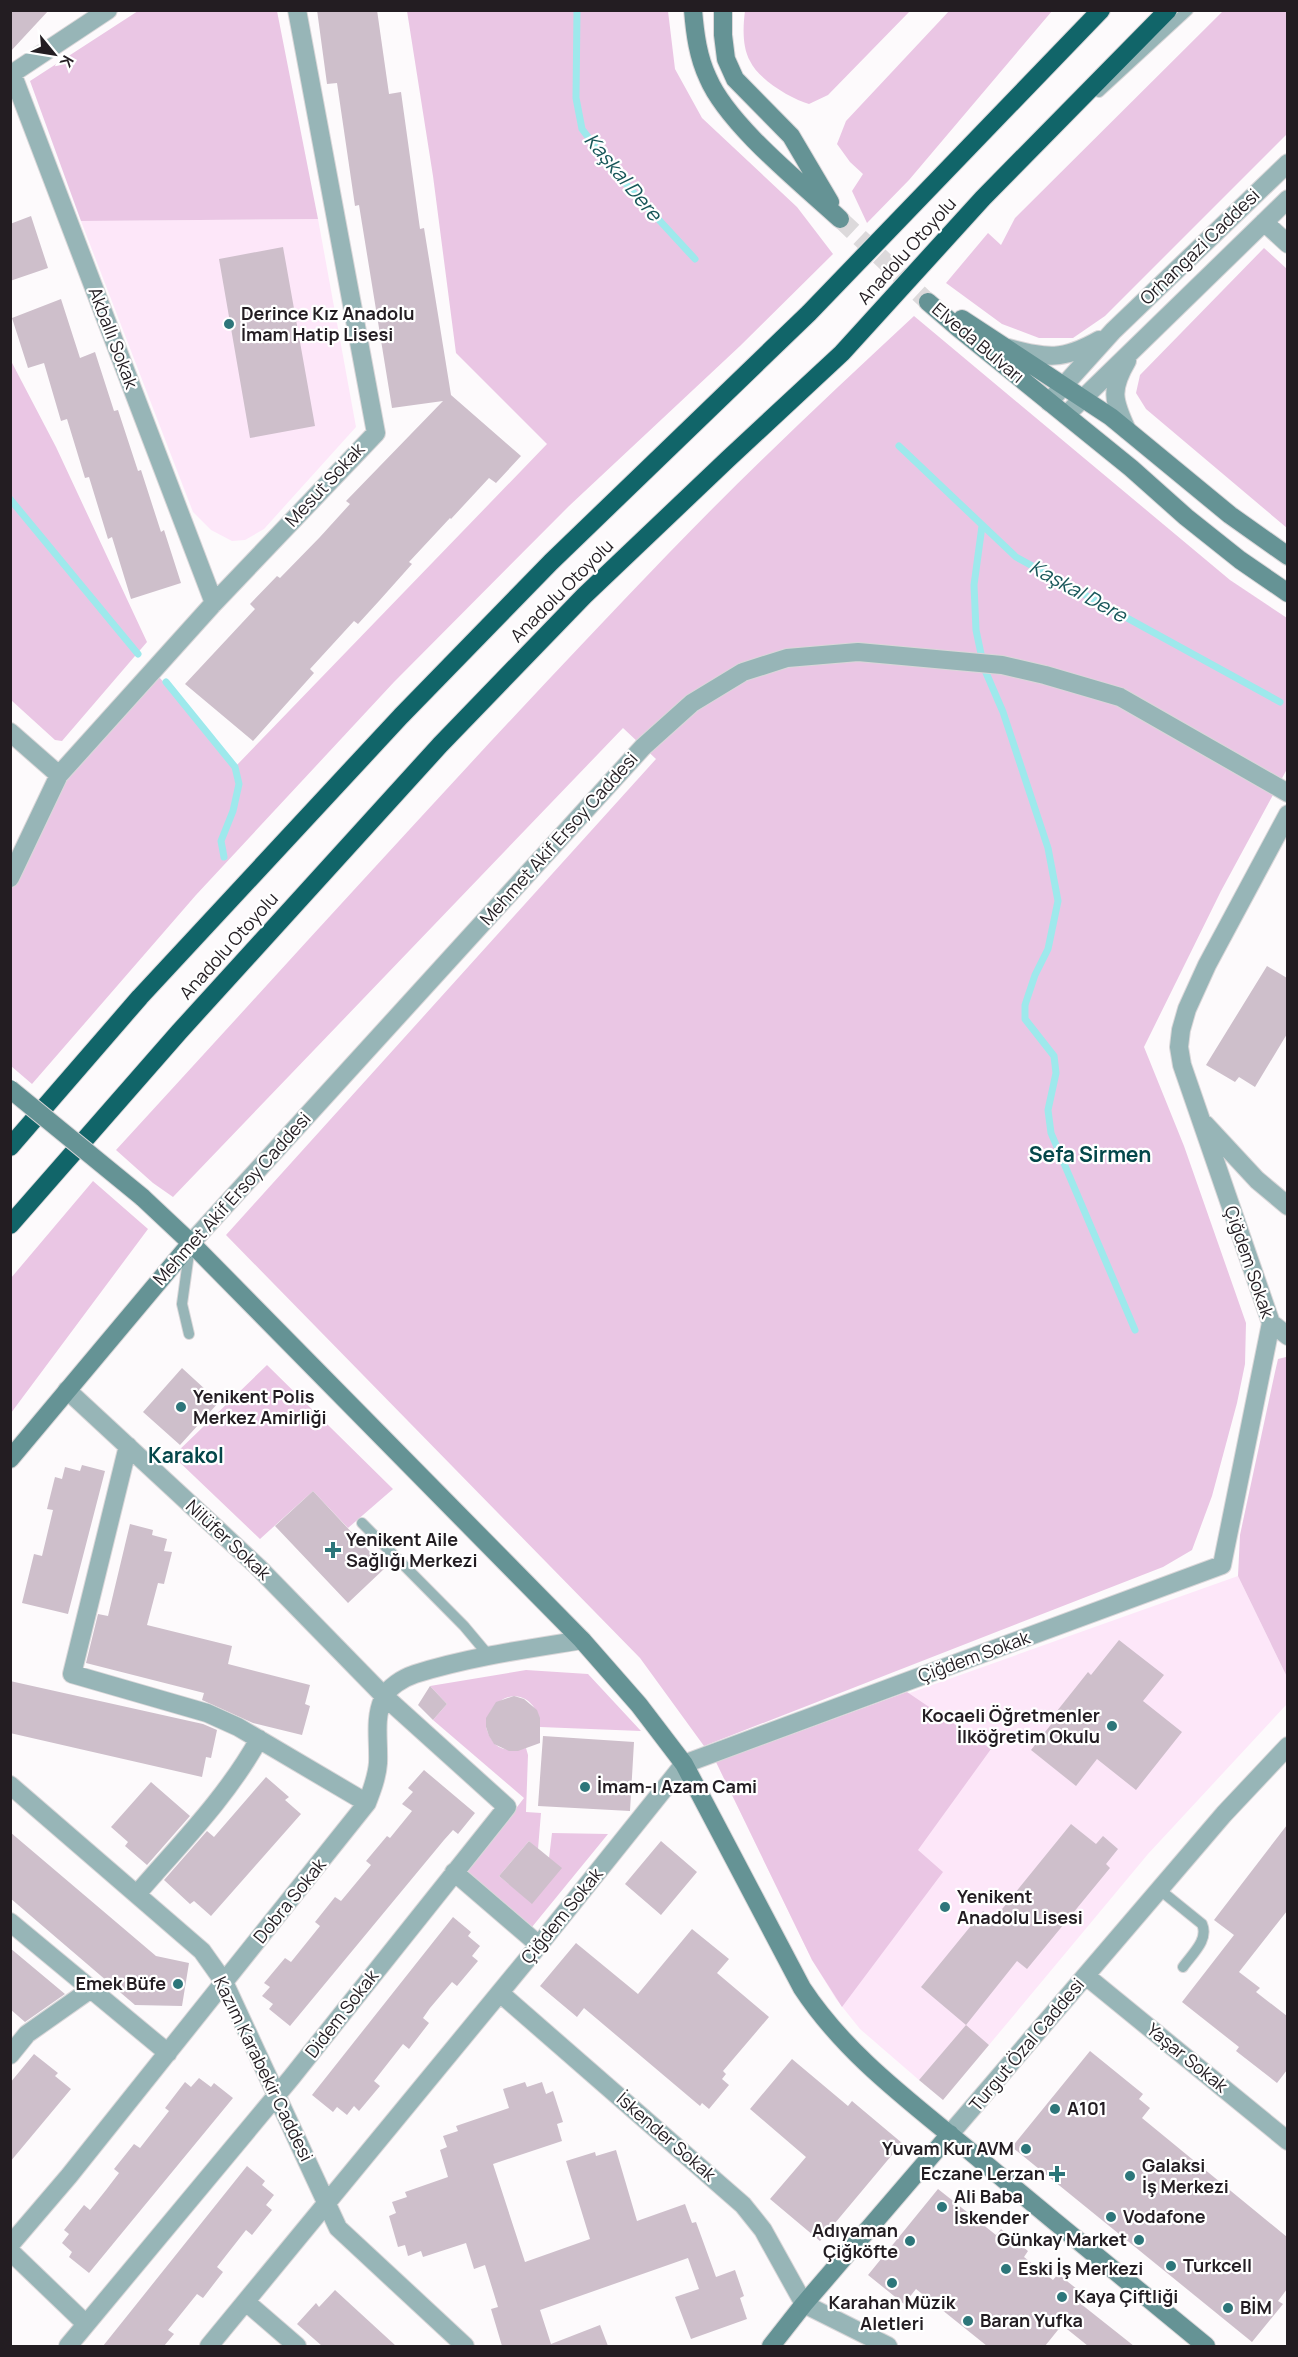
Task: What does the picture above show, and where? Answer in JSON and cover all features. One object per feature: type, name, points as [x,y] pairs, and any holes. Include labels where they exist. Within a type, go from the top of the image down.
[{"type":"highway","name":"Anadolu Otoyolu","points":[[10,1147],[140,997],[401,716],[551,562],[809,313],[1101,10]]},
{"type":"highway","name":"Anadolu Otoyolu","points":[[10,1225],[179,1032],[440,745],[585,596],[842,353],[983,198],[1168,10]]},
{"type":"street","points":[[11,74],[108,10]]},
{"type":"street","name":"Mesut Sokak","points":[[10,878],[58,775],[214,603],[376,433],[297,10]]},
{"type":"street","points":[[693,10],[695,35],[701,58],[708,79],[720,99],[772,156],[840,219],[791,136],[735,79],[726,59],[723,10]]},
{"type":"street","name":"Akballı Sokak","points":[[11,74],[214,603]]},
{"type":"street","name":"Orhangazi Caddesi","points":[[1049,402],[1113,331],[1287,163]]},
{"type":"street","name":"Orhangazi Caddesi","points":[[1066,415],[1287,199]]},
{"type":"street","points":[[1264,222],[1287,244]]},
{"type":"street","name":"Elveda Bulvarı","points":[[1287,556],[1230,515],[1127,430],[1083,398],[962,318],[928,302],[1131,468],[1186,517],[1240,560],[1287,593]]},
{"type":"street","name":"Orhangazi Caddesi","points":[[1008,348],[1051,357],[1068,355],[1084,349],[1113,331]]},
{"type":"street","name":"Orhangazi Caddesi","points":[[1127,430],[1116,405],[1114,393],[1117,379],[1135,346]]},
{"type":"street","name":"Mehmet Akif Ersoy Caddesi","points":[[10,1459],[191,1243],[643,747],[692,702],[743,672],[787,658],[858,652],[1002,665],[1046,675],[1120,697],[1287,793]]},
{"type":"street","points":[[10,732],[58,775]]},
{"type":"street","name":"Çiğdem Sokak","points":[[209,2346],[500,1993],[684,1764],[1222,1565],[1271,1323],[1182,1065],[1179,1047],[1187,1009],[1207,965],[1287,814]]},
{"type":"street","points":[[10,1089],[142,1197],[191,1243],[582,1640],[639,1705],[684,1764],[802,1988],[819,2014],[864,2062],[1206,2346]]},
{"type":"street","points":[[1200,1118],[1257,1180],[1287,1206]]},
{"type":"street","points":[[1271,1323],[1287,1336]]},
{"type":"street","name":"Nilüfer Sokak","points":[[67,1390],[258,1567],[384,1696]]},
{"type":"street","points":[[128,1446],[72,1674],[207,1713],[238,1727],[367,1803]]},
{"type":"street","points":[[384,1696],[395,1684],[414,1675],[490,1657],[582,1640]]},
{"type":"street","name":"Dobra Sokak","points":[[10,2246],[168,2053],[367,1803],[374,1785],[378,1764],[377,1726],[384,1696]]},
{"type":"street","name":"Didem Sokak","points":[[68,2346],[276,2095],[507,1807],[384,1696]]},
{"type":"street","points":[[138,1894],[217,1802],[243,1767],[259,1739]]},
{"type":"street","name":"Turgut Özal Caddesi","points":[[771,2346],[804,2304],[1224,1814],[1287,1746]]},
{"type":"street","name":"Kazım Karabekir Caddesi","points":[[10,1785],[202,1951],[224,1982],[338,2228],[465,2346]]},
{"type":"street","points":[[454,1872],[539,1945]]},
{"type":"street","points":[[10,1922],[168,2053]]},
{"type":"street","name":"Yaşar Sokak","points":[[1086,1976],[1287,2141]]},
{"type":"street","points":[[10,2055],[27,2034],[91,1989]]},
{"type":"street","name":"İskender Sokak","points":[[500,1993],[743,2205],[763,2230],[804,2304]]},
{"type":"street","points":[[10,2251],[86,2324]]},
{"type":"street","points":[[246,2302],[297,2346]]},
{"type":"street","points":[[804,2304],[888,2346]]},
{"type":"lane","points":[[983,198],[1188,10]]},
{"type":"lane","points":[[189,1334],[182,1304],[191,1243]]},
{"type":"lane","points":[[362,1523],[464,1626],[490,1657]]},
{"type":"lane","points":[[1160,1890],[1202,1924],[1204,1929],[1204,1937],[1183,1967]]},
{"type":"shaded area","points":[[745,10],[910,11],[828,95],[809,104],[793,98],[776,87],[754,68],[744,43]]},
{"type":"shaded area","points":[[950,10],[1052,11],[909,180],[867,223],[852,191],[863,174],[850,162],[837,144],[846,121]]},
{"type":"shaded area","points":[[138,11],[277,11],[318,219],[81,221],[30,81]]},
{"type":"shaded area","points":[[407,11],[668,11],[675,69],[702,118],[797,207],[833,254],[740,346],[569,506],[394,682],[196,895],[32,1084],[11,1066],[11,878],[59,775],[153,670],[236,766],[547,444],[456,353],[433,176]]},
{"type":"shaded area","points":[[1223,11],[1287,11],[1287,134],[1105,316],[1073,338],[1039,338],[1002,324],[946,283],[988,233],[1001,245],[1015,218]]},
{"type":"shaded area","name":"Derince Kız Anadolu İmam Hatip Lisesi","points":[[318,219],[356,427],[264,529],[245,540],[232,541],[211,530],[193,512],[81,221]]},
{"type":"shaded area","points":[[1264,248],[1287,269],[1287,528],[1146,409],[1136,393],[1140,375]]},
{"type":"shaded area","points":[[914,316],[1230,580],[1287,618],[1287,769],[1221,891],[1144,1047],[1184,1146],[1246,1323],[1245,1364],[1212,1496],[1192,1550],[1163,1567],[704,1746],[640,1658],[226,1235],[656,759],[623,728],[173,1197],[153,1183],[116,1150],[598,627],[728,493]]},
{"type":"shaded area","points":[[10,359],[56,447],[147,642],[62,741],[55,740],[11,700]]},
{"type":"shaded area","points":[[93,1181],[148,1229],[11,1413],[11,1278]]},
{"type":"shaded area","points":[[1288,1357],[1287,1677],[1238,1576],[1240,1535],[1275,1372],[1278,1359]]},
{"type":"shaded area","points":[[267,1365],[393,1489],[348,1528],[313,1491],[260,1539],[173,1456]]},
{"type":"shaded area","name":"Yenikent Anadolu Lisesi","points":[[1238,1576],[1287,1677],[1287,1704],[1148,1854],[989,2045],[966,2026],[919,2080],[860,2029],[836,1999],[812,1960],[716,1762]]},
{"type":"shaded area","points":[[526,1670],[588,1674],[641,1731],[540,1727],[535,1709],[529,1701],[521,1697],[506,1698],[492,1709],[486,1727],[492,1741],[500,1748],[511,1750],[526,1748],[528,1755],[526,1812],[541,1813],[538,1849],[529,1841],[499,1876],[532,1903],[549,1858],[552,1833],[608,1834],[532,1927],[467,1872],[524,1798],[433,1720],[447,1704],[430,1686]]},
{"type":"shaded area","points":[[907,1692],[991,1749],[918,1850],[943,1872],[842,2007],[812,1960],[716,1762]]},
{"type":"building","points":[[10,10],[49,10],[10,52]]},
{"type":"building","points":[[317,10],[377,10],[389,94],[401,92],[420,229],[424,228],[451,395],[521,456],[496,483],[489,478],[450,518],[409,562],[412,564],[358,624],[354,621],[310,669],[314,673],[253,741],[185,684],[255,609],[250,604],[277,576],[280,578],[320,537],[350,504],[346,501],[443,401],[392,408],[359,205],[355,206],[337,83],[327,84]]},
{"type":"building","points":[[31,216],[48,268],[10,281],[10,224]]},
{"type":"building","points":[[283,247],[315,426],[250,438],[219,259]]},
{"type":"building","points":[[61,299],[80,358],[95,352],[114,411],[118,410],[161,532],[164,530],[181,583],[131,599],[112,537],[108,539],[89,477],[85,478],[67,419],[61,421],[44,363],[28,368],[12,318]]},
{"type":"building","points":[[1267,966],[1287,978],[1287,1034],[1255,1087],[1239,1077],[1235,1082],[1206,1065]]},
{"type":"building","name":"Yenikent Polis Merkez Amirliği","points":[[182,1368],[219,1402],[180,1445],[143,1412]]},
{"type":"building","points":[[82,1465],[105,1471],[68,1614],[22,1603],[34,1554],[42,1556],[53,1510],[47,1509],[55,1477],[62,1479],[65,1467],[80,1471]]},
{"type":"building","name":"Yenikent Aile Sağlığı Merkezi","points":[[313,1491],[385,1568],[348,1603],[275,1526]]},
{"type":"building","points":[[130,1524],[153,1530],[152,1535],[167,1539],[164,1551],[172,1552],[164,1584],[158,1583],[147,1625],[232,1646],[228,1664],[310,1685],[305,1704],[310,1706],[302,1735],[253,1723],[202,1700],[204,1693],[86,1663],[98,1614],[108,1616]]},
{"type":"building","points":[[1119,1640],[1164,1675],[1143,1701],[1182,1732],[1136,1790],[1097,1759],[1076,1786],[1031,1750],[1060,1713],[1057,1711],[1088,1672],[1091,1675]]},
{"type":"building","points":[[10,1681],[203,1724],[217,1730],[211,1758],[206,1757],[202,1777],[10,1733]]},
{"type":"building","points":[[430,1686],[447,1704],[433,1720],[418,1705]]},
{"type":"building","points":[[514,1696],[524,1699],[537,1710],[540,1718],[540,1743],[518,1751],[509,1751],[494,1744],[486,1727],[486,1718],[496,1702]]},
{"type":"building","name":"İmam-ı Azam Cami","points":[[543,1736],[634,1742],[630,1811],[538,1806]]},
{"type":"building","points":[[424,1770],[475,1813],[458,1834],[453,1830],[444,1840],[290,2026],[269,2009],[273,2004],[262,1996],[270,1987],[264,1983],[285,1958],[291,1962],[320,1926],[315,1922],[335,1897],[341,1901],[371,1865],[366,1861],[387,1836],[390,1838],[412,1811],[402,1804],[413,1792],[408,1788]]},
{"type":"building","points":[[266,1777],[289,1797],[285,1800],[301,1814],[211,1916],[194,1901],[190,1904],[164,1880],[207,1831],[214,1837]]},
{"type":"building","points":[[151,1782],[190,1816],[147,1865],[125,1846],[128,1842],[111,1827]]},
{"type":"building","name":"Yenikent Anadolu Lisesi","points":[[1071,1824],[1096,1844],[1103,1836],[1118,1849],[1106,1864],[1110,1868],[1027,1969],[1017,1961],[966,2025],[921,1987],[983,1911],[994,1919]]},
{"type":"building","points":[[1287,1825],[1287,1911],[1239,1972],[1260,1988],[1256,1992],[1287,2016],[1287,2070],[1277,2083],[1236,2051],[1239,2047],[1182,2002],[1234,1935],[1214,1920]]},
{"type":"building","points":[[10,1832],[156,1956],[189,1963],[182,2006],[135,2005],[10,1898]]},
{"type":"building","points":[[529,1841],[562,1868],[532,1904],[499,1876]]},
{"type":"building","points":[[661,1841],[697,1872],[661,1915],[625,1884]]},
{"type":"building","points":[[453,1917],[471,1932],[468,1936],[480,1946],[472,1956],[478,1961],[457,1986],[452,1982],[430,2008],[423,2018],[429,2023],[409,2049],[403,2044],[374,2081],[380,2086],[359,2111],[354,2106],[347,2115],[337,2107],[333,2112],[312,2095]]},
{"type":"building","points":[[692,1929],[729,1959],[717,1973],[769,2017],[723,2071],[726,2074],[722,2079],[729,2085],[709,2109],[702,2103],[700,2106],[584,2008],[577,2017],[540,1986],[576,1943],[638,1994]]},
{"type":"building","points":[[10,1948],[65,1994],[25,2022],[10,2009]]},
{"type":"building","points":[[966,2025],[989,2045],[943,2100],[919,2080]]},
{"type":"building","name":"Galaksi İş Merkezi","points":[[1090,2051],[1143,2094],[1139,2099],[1150,2108],[1142,2118],[1287,2237],[1287,2289],[1278,2301],[1283,2304],[1252,2342],[1012,2147]]},
{"type":"building","points":[[34,2054],[58,2073],[55,2076],[71,2089],[10,2162],[10,2083]]},
{"type":"building","points":[[792,2059],[848,2106],[852,2101],[902,2143],[820,2241],[770,2199],[806,2157],[750,2109]]},
{"type":"building","points":[[199,2078],[211,2087],[214,2083],[233,2098],[89,2273],[69,2257],[72,2252],[62,2243],[69,2234],[64,2230],[84,2205],[90,2210],[119,2173],[114,2169],[134,2144],[140,2148],[169,2111],[165,2108],[185,2082],[191,2087]]},
{"type":"building","points":[[525,2082],[527,2087],[542,2082],[546,2094],[553,2091],[563,2122],[557,2124],[562,2141],[493,2164],[525,2262],[590,2239],[566,2161],[595,2152],[596,2156],[616,2150],[637,2221],[685,2204],[692,2223],[696,2222],[716,2277],[735,2270],[744,2296],[740,2298],[747,2319],[691,2339],[675,2297],[699,2289],[688,2258],[540,2310],[551,2344],[600,2325],[608,2346],[502,2346],[491,2309],[498,2307],[485,2265],[474,2269],[466,2243],[423,2257],[421,2251],[408,2256],[405,2245],[398,2247],[389,2216],[396,2213],[392,2202],[407,2197],[405,2192],[448,2177],[440,2150],[447,2147],[443,2136],[458,2131],[456,2126],[509,2108],[503,2089]]},
{"type":"building","points":[[247,2166],[265,2181],[262,2185],[274,2195],[266,2205],[272,2210],[252,2235],[246,2230],[217,2267],[223,2272],[203,2298],[197,2294],[168,2330],[174,2334],[164,2346],[103,2346]]},
{"type":"building","name":"Eski İş Merkezi","points":[[938,2189],[996,2235],[1001,2229],[1028,2251],[1024,2257],[1053,2280],[1058,2274],[1087,2297],[1081,2304],[1134,2346],[1088,2346],[1062,2325],[1045,2346],[987,2346],[916,2289],[904,2304],[868,2275]]},
{"type":"building","points":[[335,2290],[396,2346],[322,2346],[297,2324],[316,2303],[319,2307]]},
{"type":"waterway","name":"Kaşkal Dere","points":[[577,10],[576,98],[582,129],[613,170],[695,259]]},
{"type":"waterway","name":"Kaşkal Dere","points":[[899,446],[1016,557],[1280,702]]},
{"type":"waterway","points":[[10,499],[138,654]]},
{"type":"waterway","points":[[982,526],[974,585],[976,630],[984,668],[1003,712],[1048,848],[1058,901],[1048,949],[1035,975],[1025,1005],[1025,1019],[1054,1056],[1056,1073],[1048,1110],[1051,1133],[1135,1330]]},
{"type":"waterway","points":[[166,682],[235,767],[239,784],[233,811],[221,841],[224,857]]},
{"type":"tunnel","points":[[840,219],[928,302]]},
{"type":"place","name":"Derince Kız Anadolu İmam Hatip Lisesi","points":[[229,324]]},
{"type":"place","name":"Yenikent Polis Merkez Amirliği","points":[[181,1407]]},
{"type":"place","name":"Yenikent Aile Sağlığı Merkezi","points":[[333,1550]]},
{"type":"place","name":"Kocaeli Öğretmenler İlköğretim Okulu","points":[[1112,1726]]},
{"type":"place","name":"İmam-ı Azam Cami","points":[[585,1787]]},
{"type":"place","name":"Yenikent Anadolu Lisesi","points":[[945,1907]]},
{"type":"place","name":"Emek Büfe","points":[[178,1984]]},
{"type":"place","name":"A101","points":[[1055,2109]]},
{"type":"place","name":"Yuvam Kur AVM","points":[[1026,2149]]},
{"type":"place","name":"Eczane Lerzan","points":[[1057,2174]]},
{"type":"place","name":"Galaksi İş Merkezi","points":[[1130,2176]]},
{"type":"place","name":"Ali Baba İskender","points":[[942,2207]]},
{"type":"place","name":"Vodafone","points":[[1111,2217]]},
{"type":"place","name":"Günkay Market","points":[[1139,2240]]},
{"type":"place","name":"Adıyaman Çiğköfte","points":[[910,2241]]},
{"type":"place","name":"Turkcell","points":[[1171,2266]]},
{"type":"place","name":"Eski İş Merkezi","points":[[1006,2269]]},
{"type":"place","name":"Karahan Müzik Aletleri","points":[[892,2283]]},
{"type":"place","name":"Kaya Çiftliği","points":[[1062,2297]]},
{"type":"place","name":"BİM","points":[[1228,2308]]},
{"type":"place","name":"Baran Yufka","points":[[968,2321]]},
{"type":"district","name":"Sefa Sirmen","points":[[1090,1155]]},
{"type":"district","name":"Karakol","points":[[186,1456]]}]
